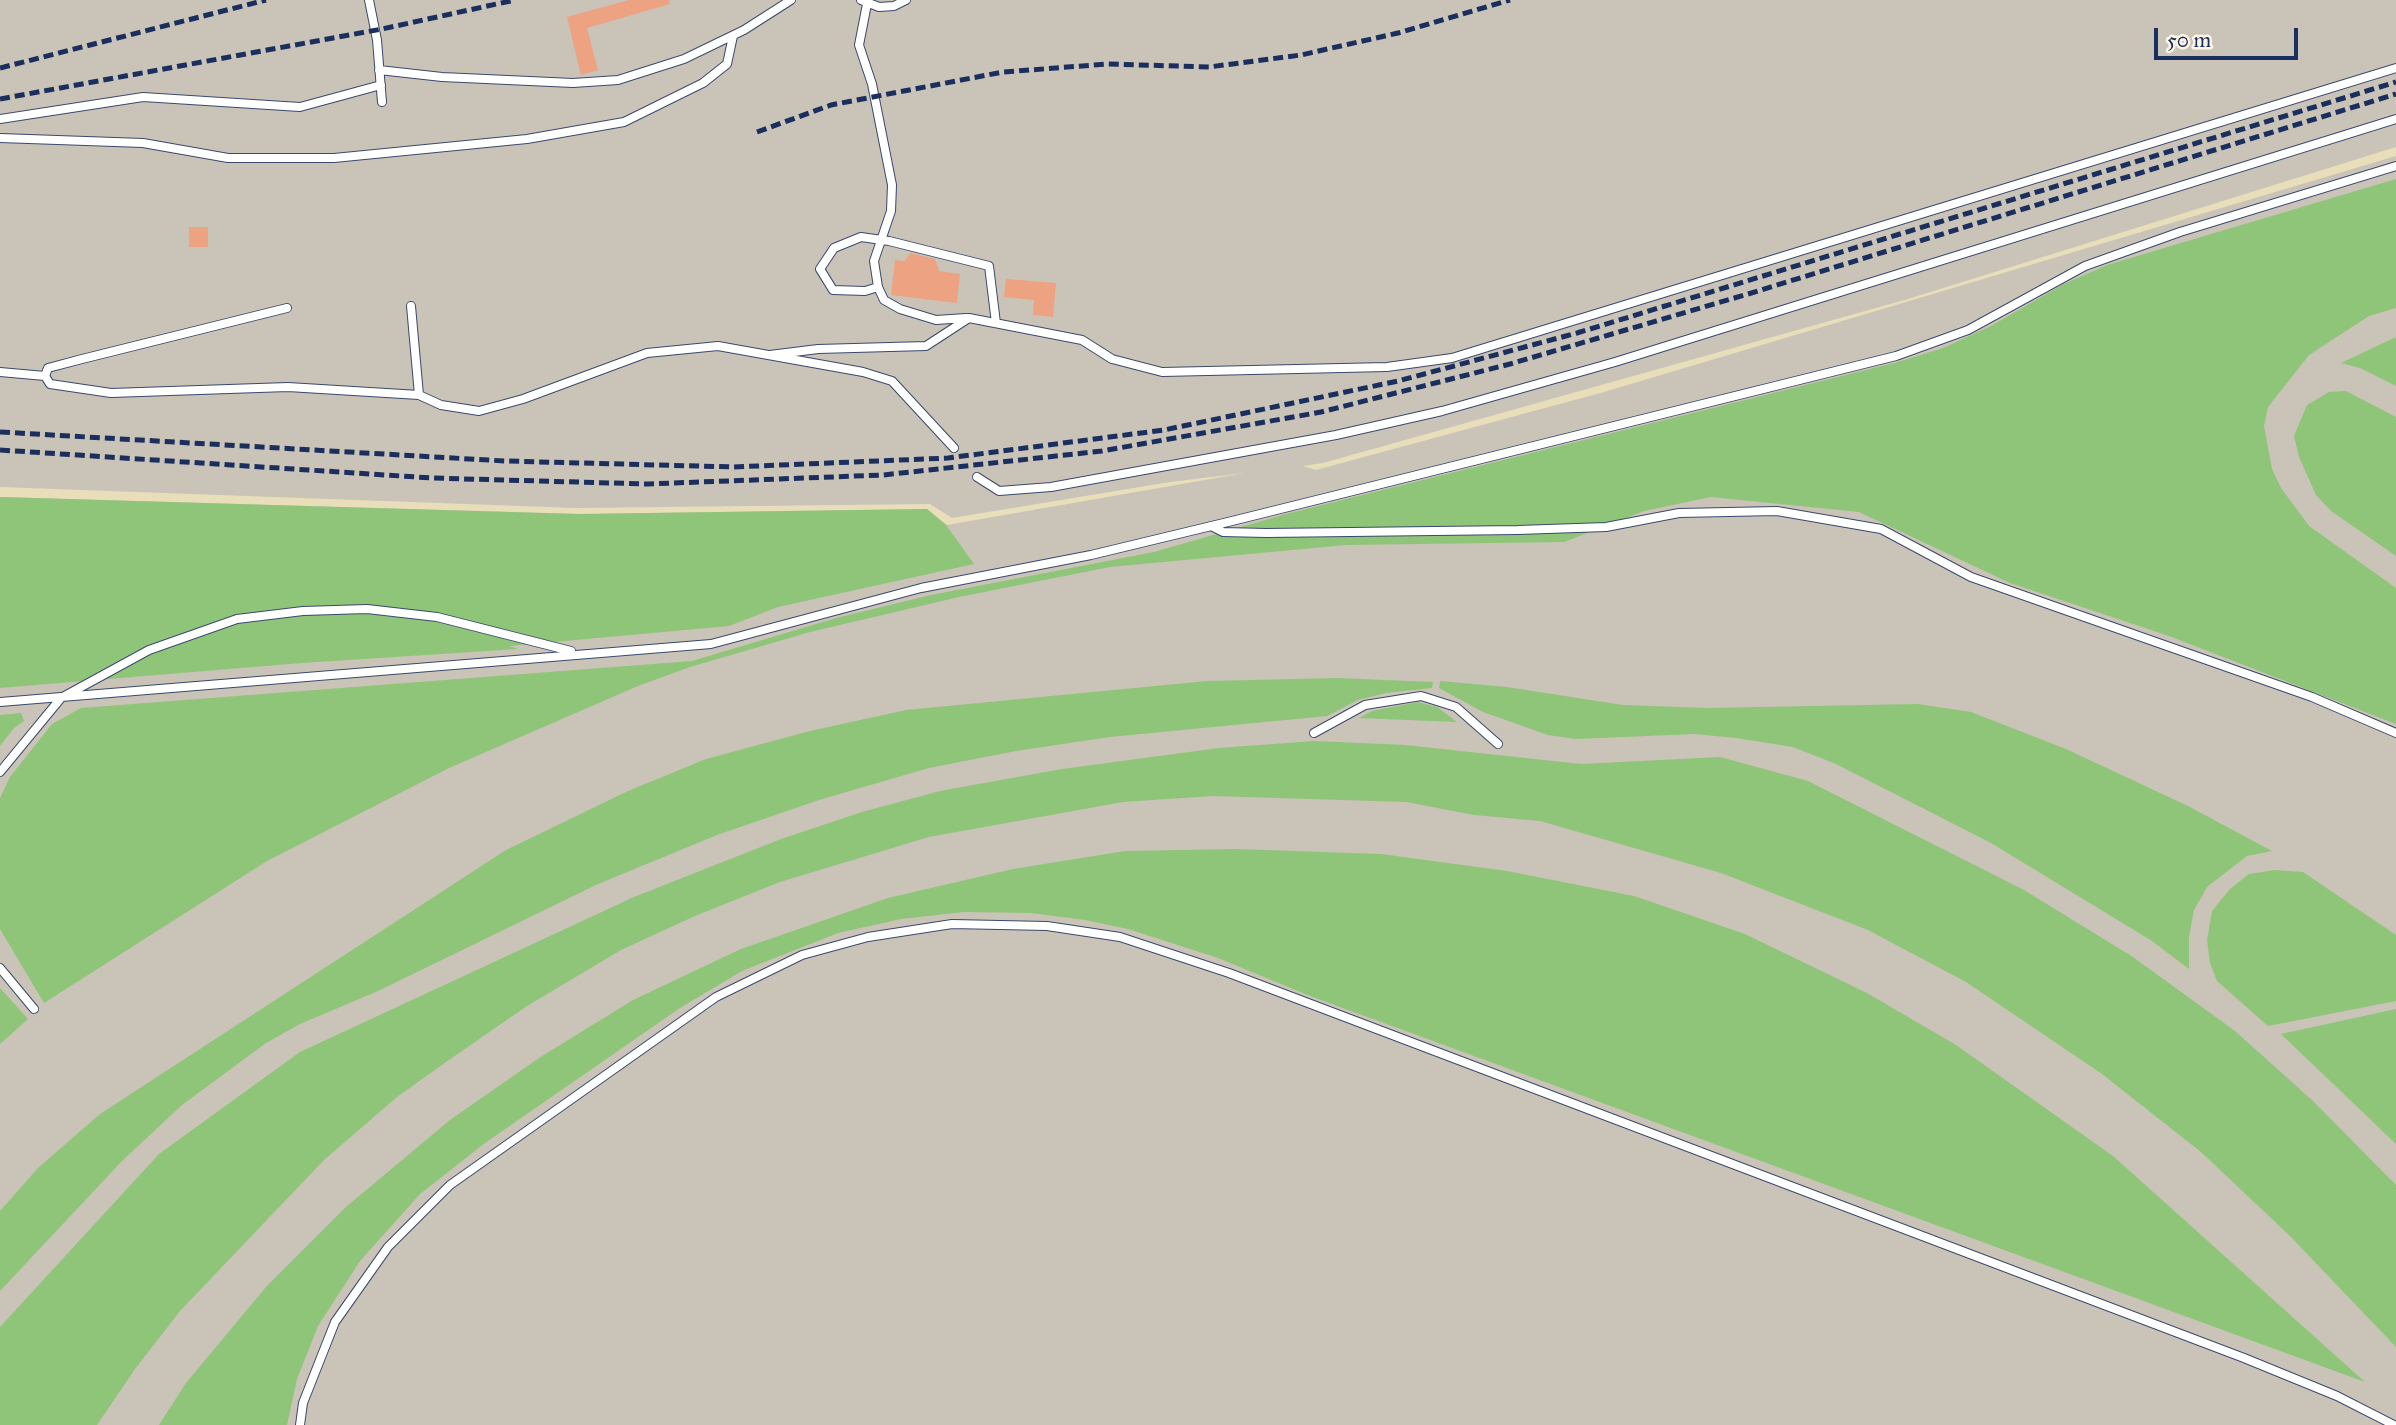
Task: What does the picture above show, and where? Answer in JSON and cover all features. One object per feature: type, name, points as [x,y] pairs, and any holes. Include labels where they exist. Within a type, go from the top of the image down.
[{"type":"lane","points":[[369,0],[382,102]]},
{"type":"lane","points":[[379,69],[442,77],[533,81],[618,80],[684,59],[733,36],[791,0]]},
{"type":"lane","points":[[906,0],[894,6],[864,2],[859,45],[872,84],[892,185],[891,211],[874,261],[878,287],[884,300],[900,309],[936,320],[969,318],[1082,340],[1112,359],[1162,372],[1387,367],[1452,358],[2396,68]]},
{"type":"lane","points":[[0,138],[143,143],[228,158],[334,158],[527,139],[624,122],[703,83],[727,64],[733,36]]},
{"type":"lane","points":[[0,118],[143,97],[300,107],[381,86]]},
{"type":"lane","points":[[977,477],[999,491],[1051,487],[1336,435],[1442,411],[1615,362],[2396,119]]},
{"type":"lane","points":[[0,702],[710,644],[921,588],[1091,555],[1896,356],[1968,330],[2085,266],[2180,232],[2396,166]]},
{"type":"lane","points":[[878,287],[865,291],[833,290],[820,269],[834,248],[861,237],[989,266],[996,323]]},
{"type":"lane","points":[[411,306],[419,395]]},
{"type":"lane","points":[[45,376],[48,368],[58,365],[287,308]]},
{"type":"lane","points":[[770,355],[818,349],[926,346],[969,318]]},
{"type":"lane","points":[[45,376],[50,384],[111,393],[288,387],[419,395],[441,405],[479,411],[523,399],[647,353],[718,346],[863,372],[892,381],[954,448]]},
{"type":"lane","points":[[0,372],[45,376]]},
{"type":"lane","points":[[1211,526],[1223,532],[1266,533],[1518,530],[1606,527],[1679,513],[1777,510],[1881,529],[1971,577],[2312,698],[2396,733]]},
{"type":"lane","points":[[0,772],[61,698],[162,646],[237,620],[303,611],[367,609],[437,617],[577,653]]},
{"type":"lane","points":[[1314,733],[1334,719],[1365,705],[1420,696],[1456,707],[1498,744]]},
{"type":"lane","points":[[300,1425],[303,1403],[335,1322],[388,1247],[450,1185],[716,997],[802,955],[868,937],[952,924],[1047,926],[1121,937],[1229,973],[2244,1358],[2337,1396],[2395,1425]]},
{"type":"lane","points":[[0,968],[34,1009]]},
{"type":"shaded area","points":[[0,0],[2396,0],[2396,147],[1908,299],[1323,463],[1303,466],[1316,470],[1604,392],[2396,156],[2396,1425],[0,1425],[0,497],[582,514],[927,509],[947,525],[1245,473],[1170,482],[952,518],[930,504],[576,508],[0,487]]},
{"type":"green space","points":[[2396,179],[2396,308],[2369,316],[2309,355],[2268,407],[2264,426],[2272,469],[2281,488],[2309,526],[2396,588],[2396,724],[2169,636],[2010,583],[1859,512],[1711,497],[1644,511],[1564,542],[1346,545],[1110,567],[959,597],[810,632],[690,667],[638,686],[449,768],[267,861],[44,1003],[0,929],[0,798],[10,777],[52,724],[81,708],[692,661],[836,618],[931,595],[1154,552],[1286,514],[1898,362],[1943,348],[1991,326],[2064,284],[2107,265]]},
{"type":"green space","points":[[2396,337],[2396,386],[2360,368],[2341,363]]},
{"type":"green space","points":[[2346,391],[2396,417],[2396,556],[2331,511],[2316,495],[2299,457],[2294,436],[2307,405],[2329,392]]},
{"type":"green space","points":[[0,497],[578,514],[927,509],[946,525],[974,564],[778,607],[729,626],[509,646],[518,649],[302,663],[0,688]]},
{"type":"green space","points":[[1337,678],[1433,682],[1432,688],[1386,693],[1358,700],[1327,716],[1110,737],[929,768],[819,800],[717,835],[598,884],[378,991],[300,1024],[266,1043],[182,1105],[122,1161],[0,1291],[0,1211],[38,1168],[100,1114],[506,850],[628,791],[706,759],[810,731],[906,710],[1207,681]]},
{"type":"green space","points":[[1440,681],[1507,687],[1623,705],[1707,708],[1918,704],[1971,712],[2066,749],[2188,806],[2272,851],[2247,856],[2207,887],[2194,910],[2189,937],[2189,969],[2152,941],[1991,843],[1836,764],[1793,747],[1695,734],[1576,739],[1548,735],[1483,712],[1439,688]]},
{"type":"green space","points":[[1418,702],[1437,707],[1457,722],[1359,718],[1372,711]]},
{"type":"green space","points":[[21,713],[24,721],[14,728],[0,746],[0,715]]},
{"type":"green space","points":[[1314,741],[1405,745],[1581,764],[1720,757],[1808,781],[2024,890],[2133,957],[2235,1031],[2313,1101],[2396,1185],[2396,1347],[2290,1236],[2201,1152],[2102,1074],[1966,982],[1868,930],[1721,873],[1540,821],[1474,815],[1406,802],[1213,796],[1123,802],[929,837],[780,882],[695,916],[621,950],[527,1006],[446,1062],[397,1097],[324,1160],[180,1311],[135,1369],[97,1425],[0,1425],[0,1327],[159,1154],[300,1052],[634,897],[781,839],[862,812],[940,791],[1062,769],[1219,748]]},
{"type":"green space","points":[[1236,849],[1381,854],[1507,871],[1634,896],[1745,934],[1867,993],[1956,1045],[2113,1156],[2365,1382],[1310,996],[1218,958],[1128,929],[1085,920],[1031,913],[964,912],[901,919],[838,933],[742,971],[680,1008],[485,1143],[420,1194],[360,1261],[318,1326],[297,1379],[287,1425],[159,1425],[186,1383],[266,1287],[346,1207],[450,1120],[539,1058],[633,1000],[741,949],[888,898],[1013,869],[1125,851]]},
{"type":"green space","points":[[2275,870],[2303,872],[2396,935],[2396,1001],[2268,1026],[2217,981],[2210,963],[2207,940],[2212,911],[2230,889],[2249,874]]},
{"type":"green space","points":[[0,988],[28,1019],[0,1044]]},
{"type":"green space","points":[[2396,1009],[2396,1144],[2281,1034]]},
{"type":"building","points":[[629,0],[669,0],[670,4],[587,28],[598,70],[581,75],[567,17]]},
{"type":"building","points":[[189,227],[208,227],[208,247],[189,247]]},
{"type":"building","points":[[910,253],[935,259],[939,271],[960,274],[957,303],[891,295],[895,260],[905,261]]},
{"type":"building","points":[[1006,279],[1056,283],[1053,317],[1033,315],[1034,300],[1004,297]]},
{"type":"railway","points":[[0,68],[266,0]]},
{"type":"railway","points":[[0,99],[382,29],[515,0]]},
{"type":"railway","points":[[757,132],[831,105],[1003,72],[1108,64],[1209,67],[1301,55],[1398,33],[1510,0]]},
{"type":"railway","points":[[0,432],[505,461],[734,467],[948,458],[1164,430],[1398,381],[1577,333],[2396,82]]},
{"type":"railway","points":[[0,450],[432,478],[648,484],[883,475],[1102,451],[1321,412],[1510,364],[1748,294],[2396,94]]}]
